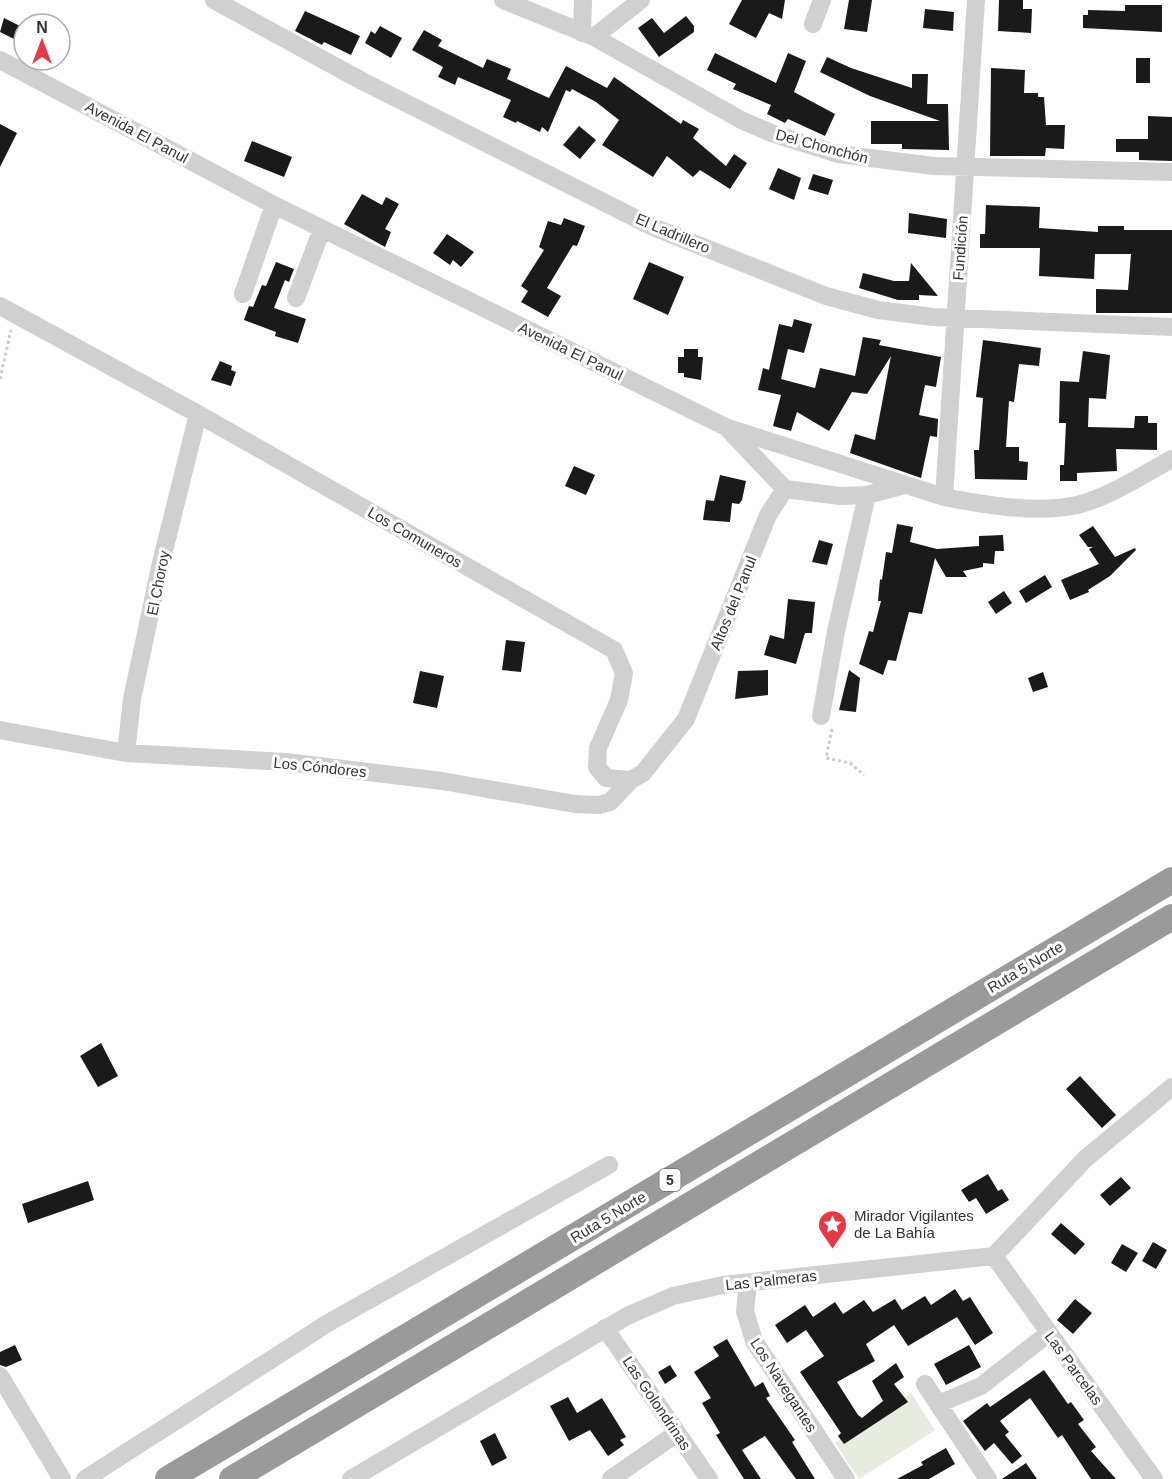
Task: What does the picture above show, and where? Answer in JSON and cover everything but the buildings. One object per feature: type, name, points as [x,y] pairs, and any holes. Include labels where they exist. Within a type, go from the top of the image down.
[{"type":"highway","name":"Ruta 5 Norte","points":[[168,1479],[1172,880]]},
{"type":"highway","name":"5","points":[[231,1479],[1172,918]]},
{"type":"street","name":"El Ladrillero","points":[[214,0],[362,81],[653,226],[843,301],[906,315],[1172,327]]},
{"type":"street","name":"Del Chonchón","points":[[503,0],[588,35],[713,105],[785,138],[869,160],[934,166],[1172,172]]},
{"type":"street","points":[[583,0],[588,35],[641,0]]},
{"type":"street","points":[[813,24],[822,0]]},
{"type":"street","name":"Fundición","points":[[944,497],[976,0]]},
{"type":"street","name":"Avenida El Panul","points":[[0,60],[274,205],[728,428],[944,497],[977,503],[1031,507],[1077,504],[1099,497],[1172,459]]},
{"type":"street","points":[[243,294],[274,205]]},
{"type":"street","points":[[296,298],[322,229]]},
{"type":"street","name":"Los Comuneros","points":[[8,310],[198,414],[614,650],[624,673],[619,700],[598,748],[597,767],[606,778],[631,780]]},
{"type":"street","name":"El Choroy","points":[[126,753],[132,699],[160,567],[198,414]]},
{"type":"street","points":[[728,428],[785,489],[840,495],[867,495],[905,485]]},
{"type":"street","name":"Altos del Panul","points":[[631,780],[643,774],[686,719],[768,516],[785,489]]},
{"type":"street","points":[[820,716],[836,631],[867,495]]},
{"type":"street","name":"Los Cóndores","points":[[0,730],[126,753],[286,762],[442,781],[574,804],[599,805],[610,802],[631,780]]},
{"type":"street","points":[[994,1257],[1085,1160],[1172,1087]]},
{"type":"street","points":[[85,1479],[328,1323],[609,1165]]},
{"type":"street","name":"Las Palmeras","points":[[351,1479],[605,1328],[673,1296],[706,1288],[748,1282],[994,1257]]},
{"type":"street","name":"Las Parcelas","points":[[994,1257],[1154,1479]]},
{"type":"street","name":"Los Navegantes","points":[[748,1282],[746,1311],[753,1341],[846,1479]]},
{"type":"street","name":"Las Golondrinas","points":[[605,1328],[709,1479]]},
{"type":"street","points":[[938,1404],[981,1386],[1049,1333]]},
{"type":"street","points":[[0,1376],[62,1479]]},
{"type":"street","points":[[925,1384],[988,1479]]},
{"type":"street","points":[[611,1479],[677,1433]]},
{"type":"path","points":[[0,380],[8,310]]},
{"type":"path","points":[[820,716],[832,729],[826,758],[850,763],[864,775]]},
{"type":"shaded area","points":[[911,1393],[935,1430],[859,1479],[835,1443]]},
{"type":"place","name":"Mirador Vigilantes de La Bahía","points":[[833,1250]]}]
